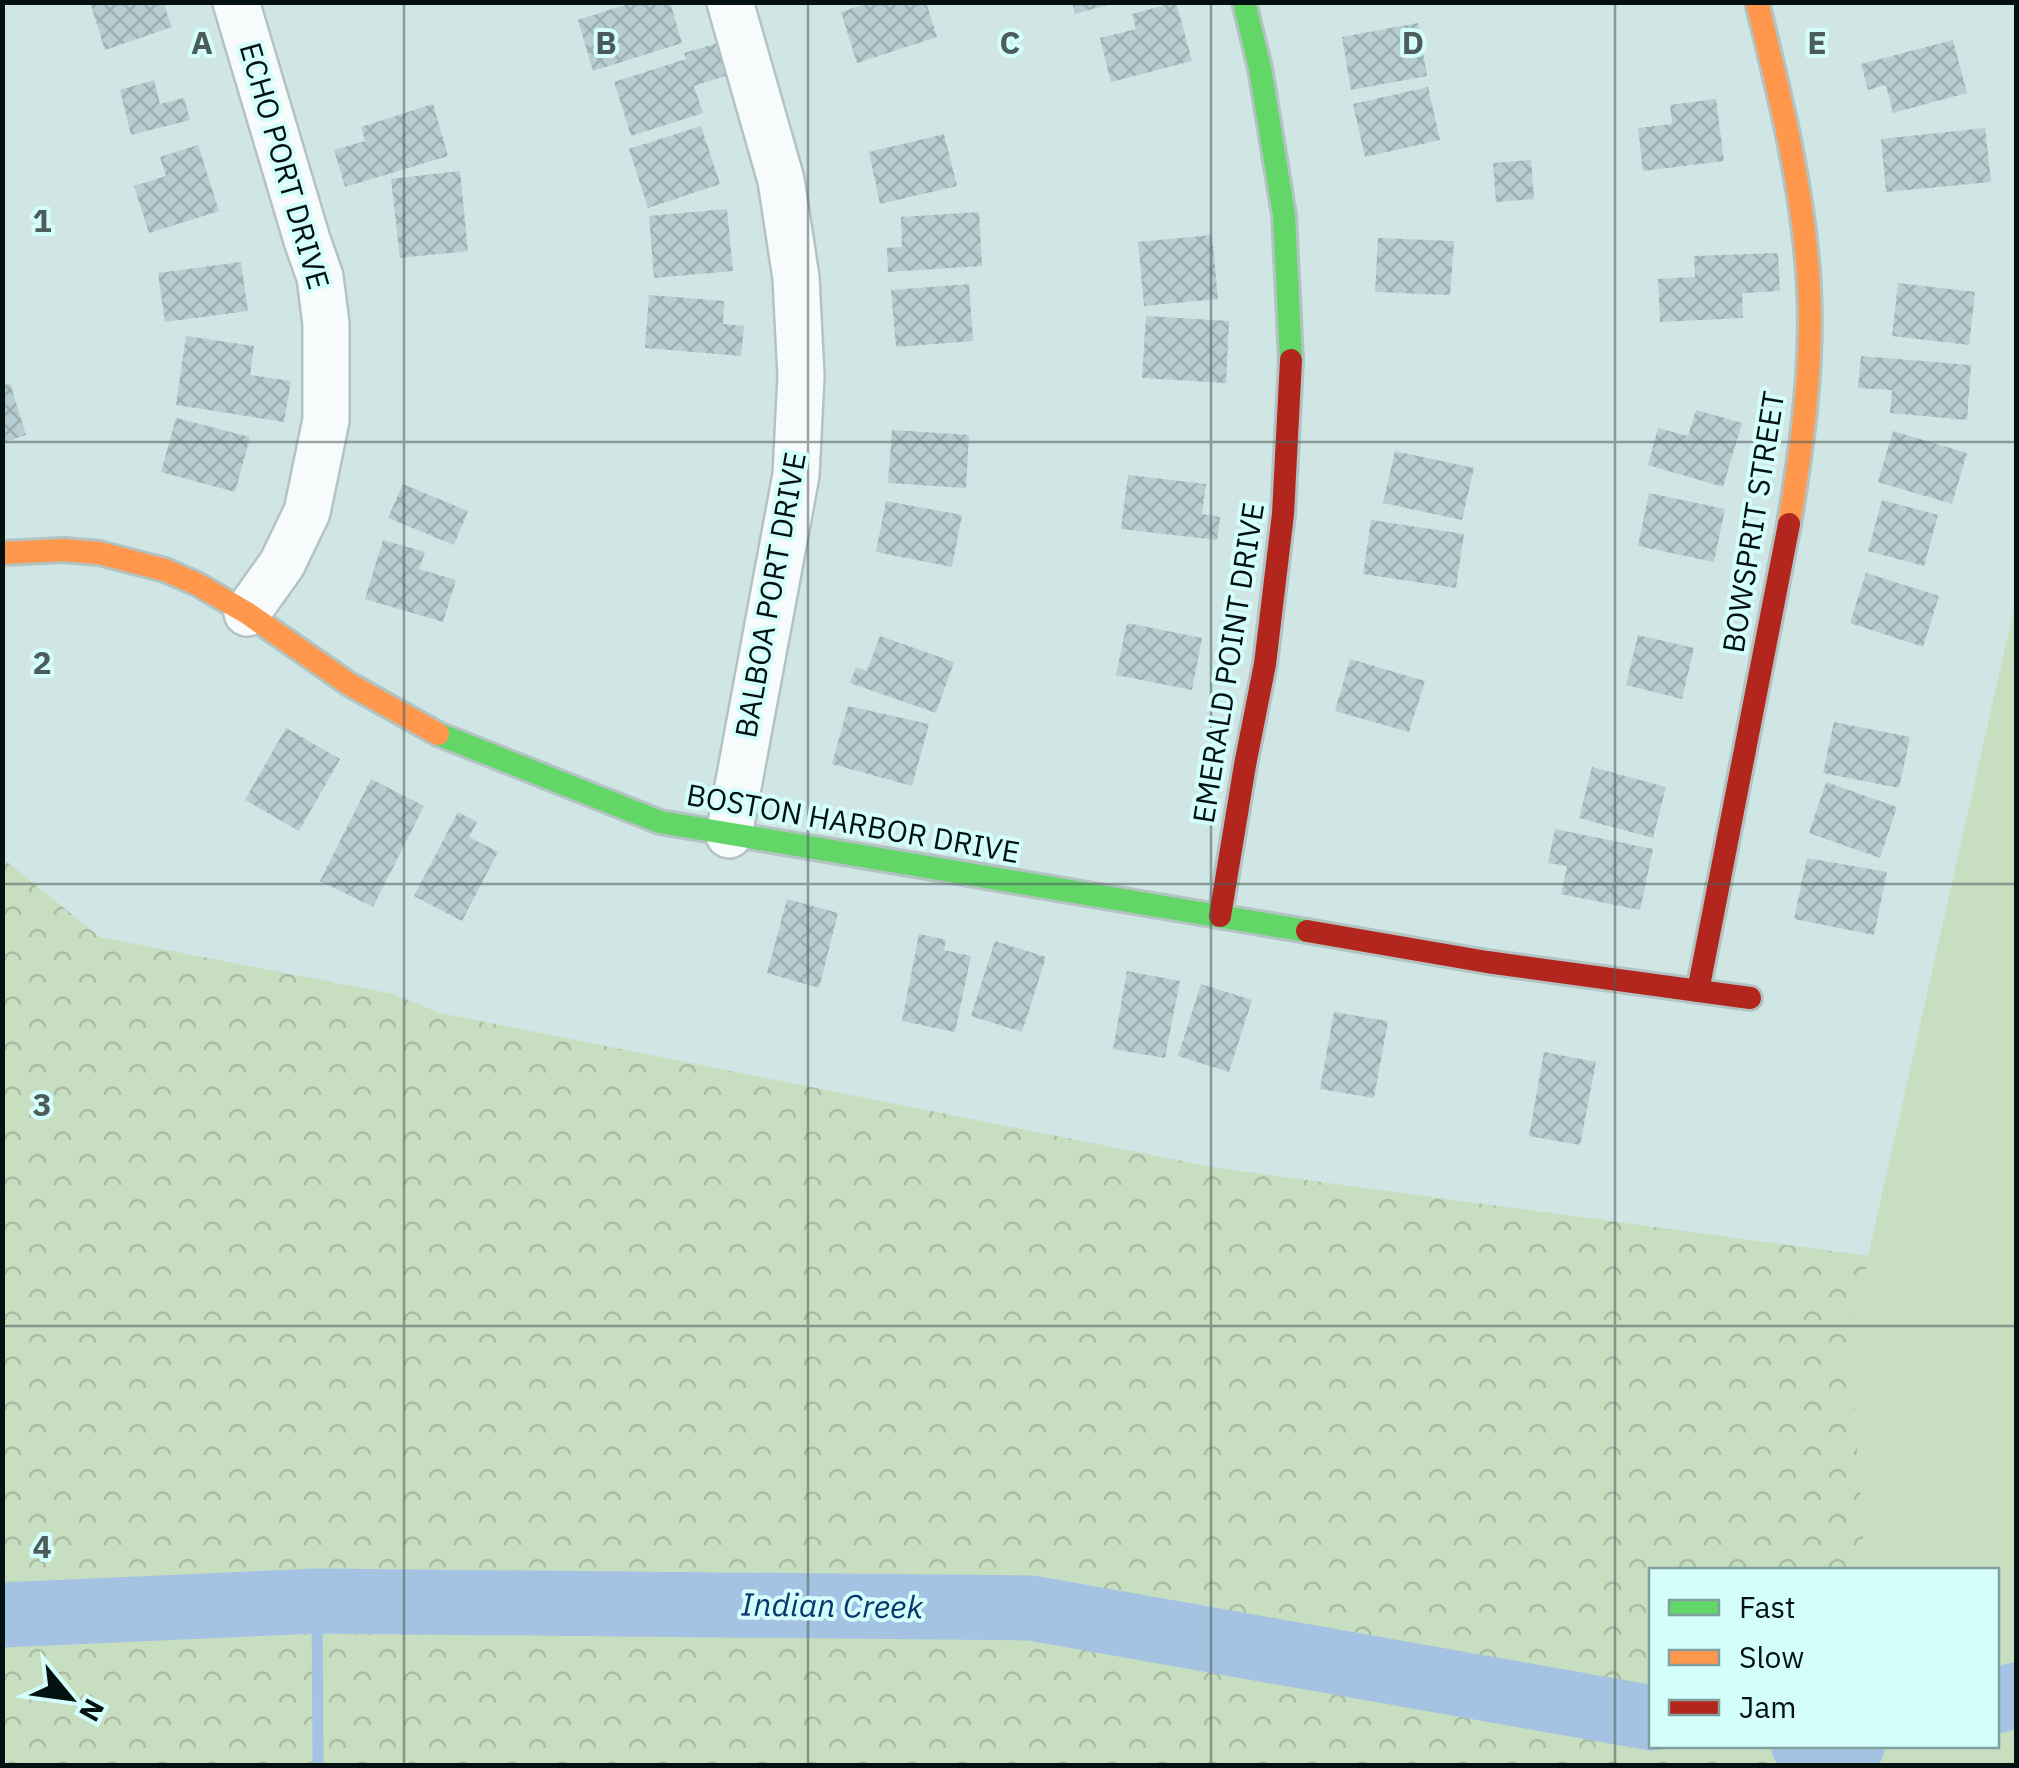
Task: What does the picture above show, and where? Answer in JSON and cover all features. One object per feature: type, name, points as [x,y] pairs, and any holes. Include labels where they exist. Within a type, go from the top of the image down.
[{"type":"street","name":"ECHO PORT DRIVE","points":[[236,2],[320,277],[326,324],[326,420],[307,512],[282,564],[247,613]]},
{"type":"street","name":"BALBOA PORT DRIVE","points":[[729,836],[796,475],[801,376],[796,278],[780,180],[730,2]]},
{"type":"street","name":"EMERALD POINT DRIVE","points":[[1220,916],[1266,664],[1284,514],[1291,365],[1284,216],[1260,68],[1244,2]]},
{"type":"street","name":"BOWSPRIT STREET","points":[[1698,991],[1790,522],[1805,426],[1810,329],[1805,233],[1790,137],[1756,2]]},
{"type":"street","name":"BOSTON HARBOR DRIVE","points":[[2,553],[98,553],[166,570],[247,613],[349,684],[440,736],[660,822],[1487,962],[1750,998]]},
{"type":"green space","points":[[2016,599],[2016,1765],[1877,1765],[1875,1748],[1999,1748],[1999,1568],[1865,1568],[1850,1336]]},
{"type":"green space","points":[[2,858],[100,937],[393,994],[440,1013],[1218,1168],[1869,1256],[1850,1336],[1865,1568],[1649,1568],[1649,1748],[1875,1748],[1877,1765],[3,1765]]},
{"type":"building","points":[[90,2],[163,2],[172,27],[105,50]]},
{"type":"building","points":[[634,2],[670,2],[682,43],[593,71],[578,20]]},
{"type":"building","points":[[871,2],[926,2],[937,37],[857,63],[841,12]]},
{"type":"building","points":[[1072,2],[1111,2],[1111,4],[1075,14]]},
{"type":"building","points":[[1176,2],[1192,61],[1111,82],[1100,38],[1136,29],[1132,14]]},
{"type":"building","points":[[1418,23],[1427,76],[1351,90],[1342,37]]},
{"type":"building","points":[[1953,40],[1967,93],[1893,113],[1886,85],[1868,90],[1861,64]]},
{"type":"building","points":[[718,43],[728,75],[694,86],[703,113],[631,136],[614,82],[686,59],[684,53]]},
{"type":"building","points":[[154,80],[160,104],[184,98],[190,120],[131,135],[120,90]]},
{"type":"building","points":[[1428,87],[1440,140],[1365,157],[1353,104]]},
{"type":"building","points":[[1716,99],[1724,161],[1643,171],[1638,128],[1672,124],[1670,105]]},
{"type":"building","points":[[433,104],[448,156],[345,187],[334,150],[365,141],[361,127]]},
{"type":"building","points":[[701,126],[720,184],[648,208],[629,149]]},
{"type":"building","points":[[1985,128],[1991,182],[1886,192],[1881,139]]},
{"type":"building","points":[[944,134],[957,186],[880,204],[869,152]]},
{"type":"building","points":[[198,145],[219,211],[149,233],[134,186],[166,176],[160,157]]},
{"type":"building","points":[[1531,160],[1534,199],[1496,202],[1493,163]]},
{"type":"building","points":[[460,171],[468,251],[400,258],[391,179]]},
{"type":"building","points":[[727,209],[733,271],[654,278],[649,216]]},
{"type":"building","points":[[979,212],[982,266],[888,272],[887,248],[902,247],[901,217]]},
{"type":"building","points":[[1212,235],[1218,299],[1144,306],[1138,242]]},
{"type":"building","points":[[1378,238],[1454,241],[1450,295],[1375,292]]},
{"type":"building","points":[[1778,253],[1780,291],[1742,293],[1743,318],[1660,322],[1658,279],[1695,277],[1694,256]]},
{"type":"building","points":[[241,262],[248,311],[165,322],[158,273]]},
{"type":"building","points":[[1898,283],[1975,292],[1969,345],[1892,336]]},
{"type":"building","points":[[969,284],[973,341],[896,347],[891,290]]},
{"type":"building","points":[[649,295],[724,301],[723,324],[744,326],[741,356],[645,348]]},
{"type":"building","points":[[1146,316],[1229,321],[1226,383],[1142,378]]},
{"type":"building","points":[[186,336],[254,346],[250,375],[291,381],[284,422],[176,405]]},
{"type":"building","points":[[1861,356],[1971,365],[1967,420],[1890,413],[1892,390],[1858,388]]},
{"type":"building","points":[[10,383],[26,435],[2,443],[2,386]]},
{"type":"building","points":[[1696,410],[1742,423],[1723,487],[1648,465],[1658,428],[1688,436]]},
{"type":"building","points":[[176,418],[250,437],[235,492],[161,472]]},
{"type":"building","points":[[892,430],[969,435],[966,488],[888,483]]},
{"type":"building","points":[[1893,431],[1967,453],[1952,504],[1878,482]]},
{"type":"building","points":[[1395,451],[1474,468],[1462,520],[1383,503]]},
{"type":"building","points":[[1128,475],[1206,484],[1202,514],[1220,517],[1217,540],[1121,529]]},
{"type":"building","points":[[403,484],[468,511],[454,545],[388,518]]},
{"type":"building","points":[[1649,493],[1725,509],[1714,562],[1638,546]]},
{"type":"building","points":[[1882,500],[1938,515],[1924,566],[1868,551]]},
{"type":"building","points":[[886,501],[962,515],[952,567],[876,552]]},
{"type":"building","points":[[1371,520],[1464,534],[1456,588],[1363,574]]},
{"type":"building","points":[[383,540],[425,552],[419,569],[456,580],[443,622],[365,599]]},
{"type":"building","points":[[1866,573],[1939,596],[1923,647],[1850,623]]},
{"type":"building","points":[[1127,623],[1202,638],[1192,690],[1116,675]]},
{"type":"building","points":[[1638,635],[1694,648],[1682,699],[1626,685]]},
{"type":"building","points":[[880,636],[954,662],[936,713],[850,683],[856,667],[867,671]]},
{"type":"building","points":[[1350,659],[1425,681],[1409,732],[1335,711]]},
{"type":"building","points":[[848,706],[929,724],[912,786],[832,764]]},
{"type":"building","points":[[1834,722],[1910,737],[1899,788],[1823,773]]},
{"type":"building","points":[[286,728],[340,759],[299,831],[245,800]]},
{"type":"building","points":[[1592,767],[1666,787],[1653,838],[1579,818]]},
{"type":"building","points":[[371,779],[424,806],[373,907],[320,881]]},
{"type":"building","points":[[1826,782],[1897,807],[1880,858],[1809,833]]},
{"type":"building","points":[[458,812],[477,822],[469,837],[498,852],[462,921],[414,896]]},
{"type":"building","points":[[1555,829],[1653,849],[1640,910],[1561,894],[1567,866],[1548,863]]},
{"type":"building","points":[[1807,858],[1887,872],[1874,935],[1794,919]]},
{"type":"building","points":[[787,899],[838,913],[819,988],[767,973]]},
{"type":"building","points":[[919,934],[946,940],[944,950],[971,956],[955,1032],[902,1021]]},
{"type":"building","points":[[995,941],[1046,957],[1022,1032],[971,1016]]},
{"type":"building","points":[[1127,971],[1180,981],[1165,1058],[1113,1049]]},
{"type":"building","points":[[1201,984],[1252,1000],[1229,1072],[1178,1056]]},
{"type":"building","points":[[1334,1012],[1388,1021],[1374,1098],[1320,1089]]},
{"type":"building","points":[[1544,1052],[1596,1062],[1580,1145],[1529,1136]]},
{"type":"waterway","points":[[317,1601],[318,1766]]},
{"type":"waterway","name":"Indian Creek","points":[[2,1615],[317,1601],[1031,1608],[1649,1717]]},
{"type":"waterway","name":"Indian Creek","points":[[1999,1700],[2016,1695]]},
{"type":"waterway","name":"Indian Creek","points":[[1816,1748],[1845,1748]]},
{"type":"traffic: fast","points":[[1244,2],[1260,68],[1284,215],[1291,360]]},
{"type":"traffic: fast","points":[[438,734],[660,822],[1307,931]]},
{"type":"traffic: slow","points":[[1757,2],[1796,180],[1809,288],[1805,406],[1789,524]]},
{"type":"traffic: slow","points":[[2,553],[99,553],[165,570],[247,613],[349,684],[438,734]]},
{"type":"traffic: jam","points":[[1220,916],[1265,664],[1283,514],[1291,360]]},
{"type":"traffic: jam","points":[[1698,991],[1789,524]]},
{"type":"traffic: jam","points":[[1307,931],[1487,962],[1750,998]]}]
